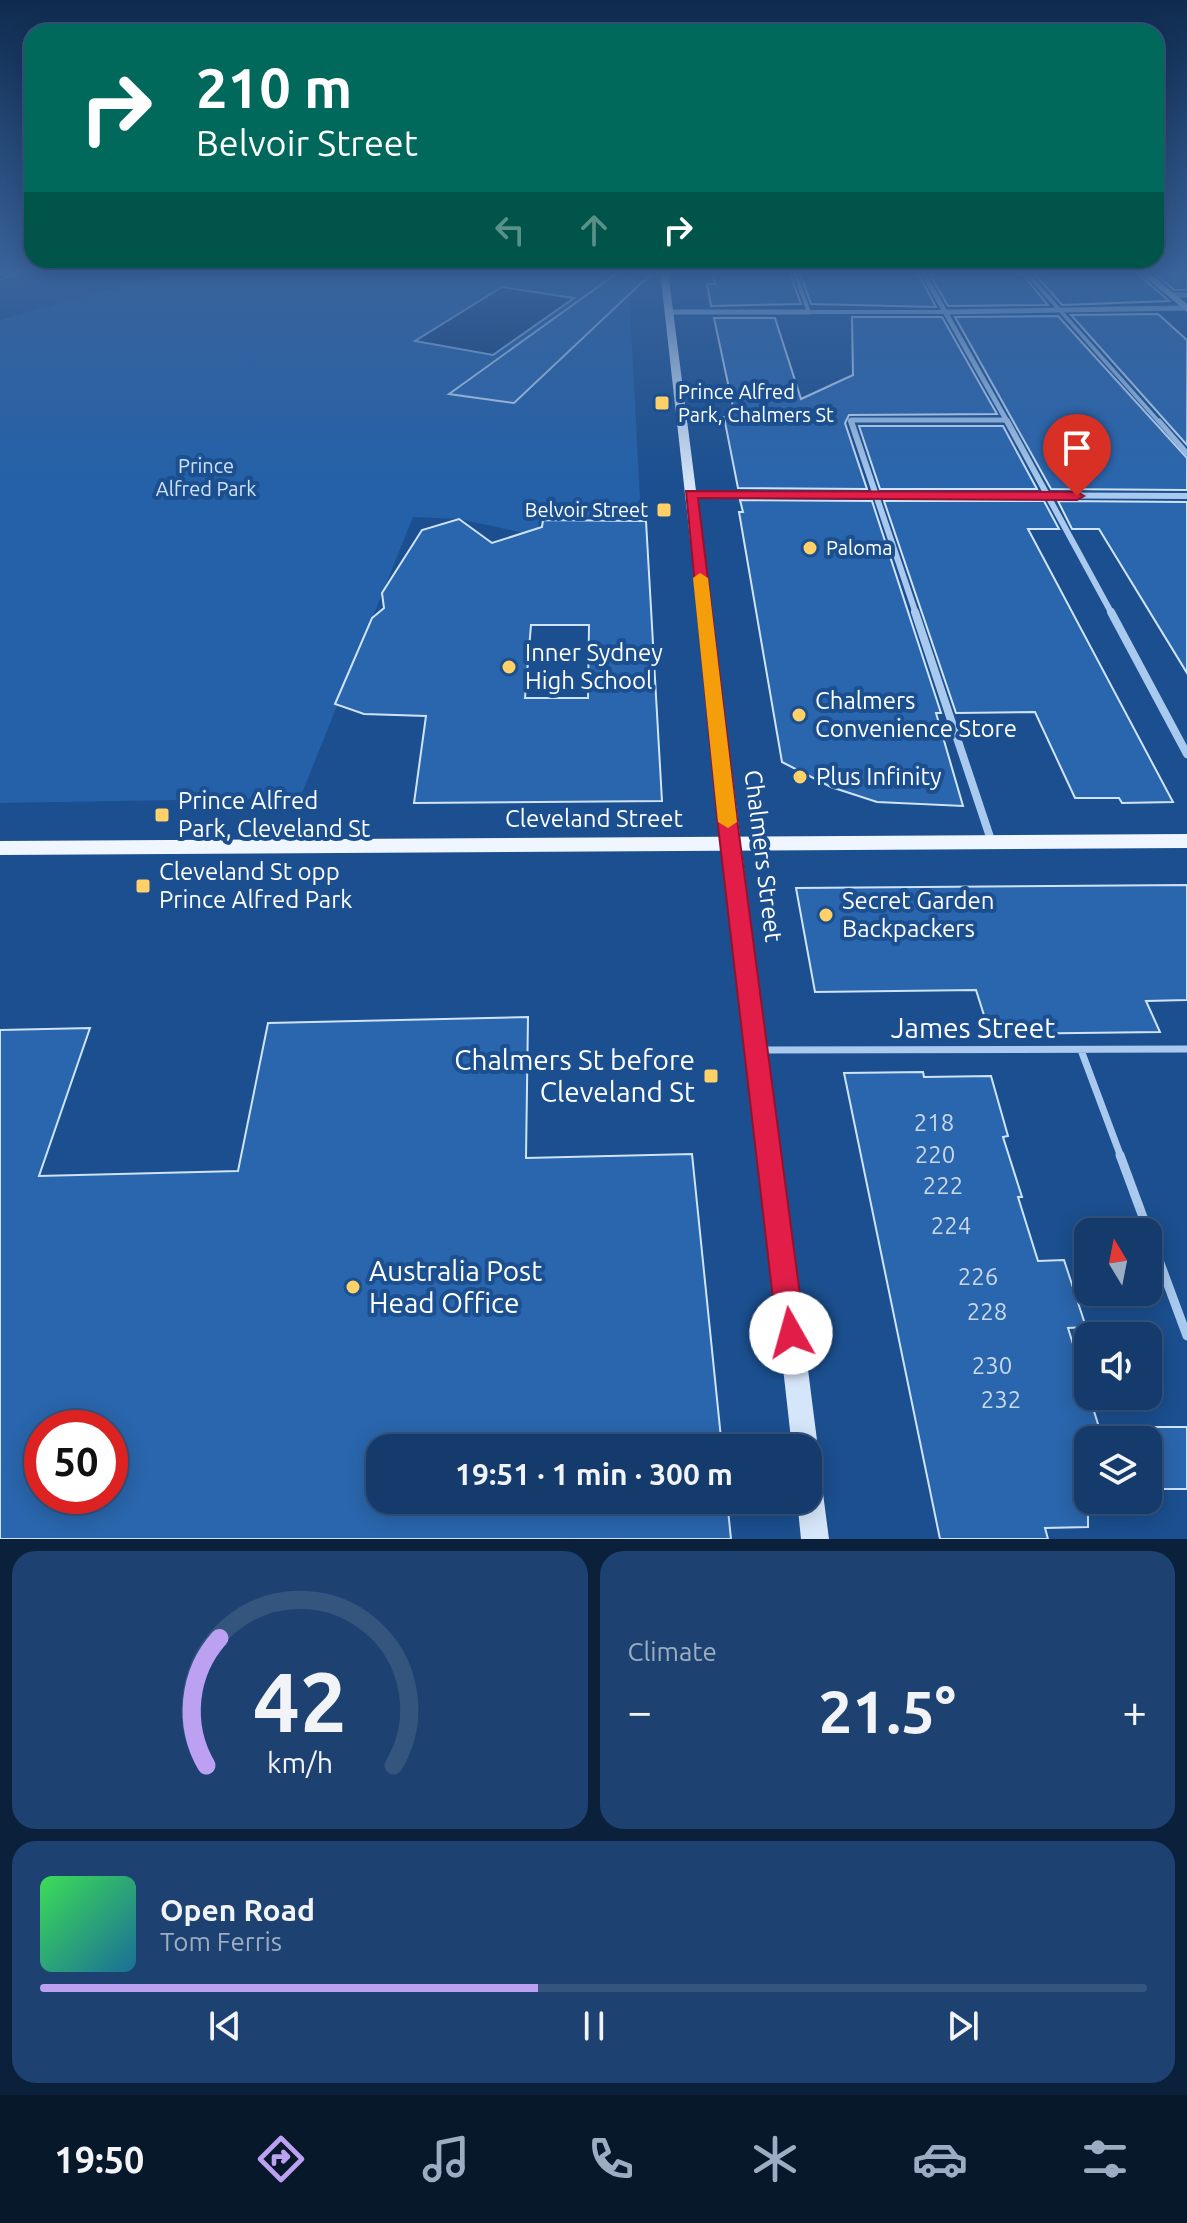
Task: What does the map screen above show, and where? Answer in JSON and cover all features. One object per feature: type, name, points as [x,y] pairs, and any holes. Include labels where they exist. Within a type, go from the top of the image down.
[{"type":"main road","name":"Chalmers Street","points":[[672,343],[803,1434]]},
{"type":"main road","name":"Cleveland Street","points":[[0,848],[1187,841]]},
{"type":"main road","points":[[812,1514],[815,1539]]},
{"type":"street","points":[[963,343],[1187,754]]},
{"type":"street","points":[[992,844],[851,420],[1006,420]]},
{"type":"street","points":[[691,494],[1187,496]]},
{"type":"lane","points":[[1091,343],[1187,453]]},
{"type":"lane","name":"James Street","points":[[758,1050],[1187,1049]]},
{"type":"lane","points":[[1081,1050],[1187,1336]]},
{"type":"green space","name":"Prince Alfred Park","points":[[0,343],[632,343],[641,517],[539,517],[538,536],[459,519],[413,517],[300,798],[0,803]]},
{"type":"shaded area","points":[[425,343],[510,343],[493,355]]},
{"type":"building","points":[[520,343],[578,343],[514,403],[449,394]]},
{"type":"building","points":[[719,343],[783,343],[801,399],[853,375],[852,343],[957,343],[997,414],[849,415],[845,423],[867,489],[738,488],[724,417],[730,417],[729,407],[733,407]]},
{"type":"building","points":[[969,343],[1082,343],[1187,458],[1187,490],[1051,489]]},
{"type":"building","points":[[1096,343],[1187,343],[1187,445]]},
{"type":"building","points":[[859,426],[1003,426],[1037,489],[880,489]]},
{"type":"building","points":[[740,500],[872,501],[941,713],[936,713],[963,806],[877,802],[831,787],[782,762],[739,512],[743,512]]},
{"type":"building","points":[[884,501],[1044,501],[1059,529],[1028,529],[1173,802],[1122,803],[1119,798],[1075,798],[1035,712],[956,713]]},
{"type":"building","points":[[1058,501],[1187,502],[1187,673],[1099,529],[1072,529]]},
{"type":"building","name":"Inner Sydney High School","points":[[459,519],[492,543],[542,527],[543,520],[646,521],[662,801],[414,803],[426,716],[364,714],[335,704],[372,618],[384,608],[382,593],[422,530]],"holes":[[[531,625],[589,625],[588,698],[525,698]]]},
{"type":"building","points":[[1187,885],[1187,1000],[1146,1001],[1160,1032],[990,1034],[976,990],[815,992],[796,888]]},
{"type":"building","name":"Australia Post Head Office","points":[[528,1017],[526,1158],[692,1154],[721,1434],[366,1434],[366,1514],[728,1514],[731,1539],[0,1539],[0,1030],[90,1028],[39,1176],[238,1171],[268,1023]]},
{"type":"building","points":[[923,1072],[924,1077],[991,1076],[1008,1136],[1003,1137],[1022,1197],[1018,1197],[1038,1261],[1064,1260],[1074,1290],[1074,1306],[1079,1306],[1084,1322],[1074,1322],[1074,1328],[1068,1328],[1074,1347],[1074,1410],[1094,1410],[1099,1426],[1074,1426],[1074,1514],[1088,1514],[1088,1527],[1045,1528],[1048,1539],[940,1539],[844,1073]]},
{"type":"building","points":[[1162,1427],[1187,1427],[1187,1489],[1162,1489]]},
{"type":"slow traffic","points":[[700,578],[728,822]]},
{"type":"place","name":"Prince Alfred Park, Chalmers St","points":[[662,403]]},
{"type":"place","name":"Belvoir Street","points":[[664,510]]},
{"type":"place","name":"Paloma","points":[[810,548]]},
{"type":"place","name":"Inner Sydney High School","points":[[509,667]]},
{"type":"place","name":"Chalmers Convenience Store","points":[[799,715]]},
{"type":"place","name":"Plus Infinity","points":[[800,777]]},
{"type":"place","name":"Prince Alfred Park, Cleveland St","points":[[162,815]]},
{"type":"place","name":"Cleveland St opp Prince Alfred Park","points":[[143,886]]},
{"type":"place","name":"Secret Garden Backpackers","points":[[826,915]]},
{"type":"place","name":"Chalmers St before Cleveland St","points":[[711,1076]]},
{"type":"place","name":"Australia Post Head Office","points":[[353,1287]]},
{"type":"route","points":[[791,1333],[728,826],[691,494],[1077,496]]}]
